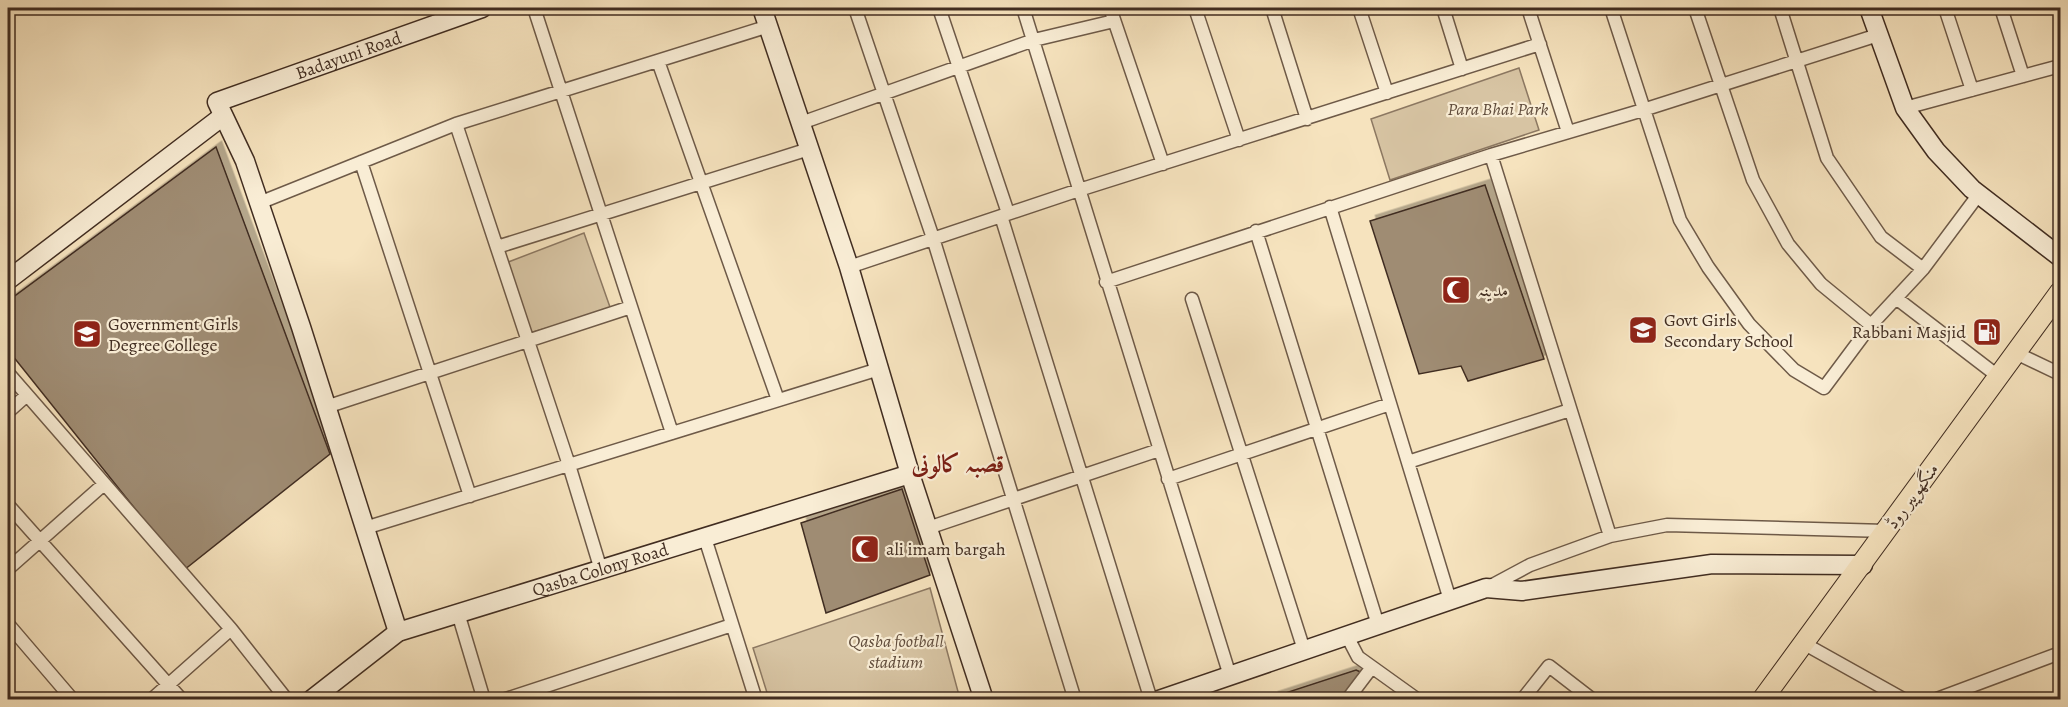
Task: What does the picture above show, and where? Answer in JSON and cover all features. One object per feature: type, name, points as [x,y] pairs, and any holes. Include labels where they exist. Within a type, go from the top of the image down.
[{"type":"main road","name":"منگھوپیر روڈ","points":[[1762,699],[1863,566],[1886,531],[2061,292]]},
{"type":"street","name":"Badayuni Road","points":[[8,280],[220,109],[482,8]]},
{"type":"street","points":[[534,8],[672,433]]},
{"type":"street","points":[[762,8],[849,267],[910,474],[984,699]]},
{"type":"street","points":[[855,8],[933,238],[1076,699]]},
{"type":"street","points":[[939,8],[1005,214],[1151,699]]},
{"type":"street","points":[[1023,8],[1106,282],[1230,676]]},
{"type":"street","points":[[1110,8],[1162,164]]},
{"type":"street","points":[[1195,8],[1239,140]]},
{"type":"street","points":[[1272,8],[1307,118]]},
{"type":"street","points":[[1359,8],[1387,93]]},
{"type":"street","points":[[1443,8],[1462,69]]},
{"type":"street","points":[[1528,8],[1568,132]]},
{"type":"street","points":[[1611,8],[1680,220],[1708,267],[1749,324],[1794,370],[1824,388],[1871,325],[1923,269],[1979,194]]},
{"type":"street","points":[[1695,8],[1719,86],[1753,180],[1788,244],[1821,284],[1871,325]]},
{"type":"street","points":[[1780,8],[1827,158],[1881,237],[1923,269]]},
{"type":"street","points":[[1869,8],[1905,108],[1936,151],[1979,194],[2061,257]]},
{"type":"street","points":[[1945,8],[1972,90]]},
{"type":"street","points":[[2001,8],[2023,76]]},
{"type":"street","points":[[801,123],[1034,40],[1114,21]]},
{"type":"street","points":[[259,203],[456,124],[769,26]]},
{"type":"street","points":[[1106,282],[1491,155],[1643,110],[1878,35]]},
{"type":"street","points":[[849,267],[1079,189],[1540,45]]},
{"type":"street","points":[[658,61],[778,400]]},
{"type":"street","points":[[1905,108],[2061,66]]},
{"type":"street","points":[[220,109],[244,162],[259,203],[398,632]]},
{"type":"street","points":[[456,124],[569,465],[601,570]]},
{"type":"street","points":[[497,247],[809,149]]},
{"type":"street","points":[[1491,155],[1610,536]]},
{"type":"street","points":[[361,162],[470,496]]},
{"type":"street","points":[[1330,207],[1450,600]]},
{"type":"street","points":[[1256,231],[1378,625]]},
{"type":"street","points":[[1896,298],[1999,377]]},
{"type":"street","points":[[1192,299],[1304,650]]},
{"type":"street","points":[[326,407],[631,307]]},
{"type":"street","points":[[2016,353],[2061,374]]},
{"type":"street","points":[[365,528],[879,369]]},
{"type":"street","points":[[8,373],[231,629],[288,699]]},
{"type":"street","points":[[8,412],[27,395]]},
{"type":"street","points":[[1168,479],[1390,404]]},
{"type":"street","points":[[1408,462],[1570,410]]},
{"type":"street","points":[[928,528],[1159,450]]},
{"type":"street","name":"Qasba Colony Road","points":[[311,699],[398,632],[910,474]]},
{"type":"street","points":[[8,569],[104,484]]},
{"type":"street","points":[[8,505],[182,699]]},
{"type":"street","points":[[1159,699],[1486,588],[1530,565],[1610,536],[1667,525],[1886,531]]},
{"type":"street","points":[[705,538],[756,699]]},
{"type":"street","points":[[1486,588],[1522,591],[1712,564],[1863,566]]},
{"type":"street","points":[[458,613],[484,699]]},
{"type":"street","points":[[8,624],[73,699]]},
{"type":"street","points":[[503,699],[732,625]]},
{"type":"street","points":[[151,699],[231,629]]},
{"type":"street","points":[[1347,636],[1358,657],[1418,699]]},
{"type":"street","points":[[1803,643],[1905,699]]},
{"type":"street","points":[[1934,699],[2061,652]]},
{"type":"street","points":[[1522,699],[1549,666],[1593,699]]},
{"type":"street","points":[[1347,699],[1372,667]]},
{"type":"green space","name":"Para Bhai Park","points":[[1519,68],[1539,130],[1390,180],[1371,119]]},
{"type":"green space","points":[[584,233],[611,310],[529,333],[503,264]]},
{"type":"green space","name":"Qasba football stadium","points":[[930,588],[960,699],[769,699],[753,648]]},
{"type":"building","name":"Government Girls Degree College","points":[[216,147],[330,454],[184,570],[8,350],[8,301]]},
{"type":"building","name":"مدینہ","points":[[1485,185],[1544,359],[1468,381],[1461,366],[1419,374],[1370,221]]},
{"type":"building","name":"ali imam bargah","points":[[902,489],[930,575],[826,613],[801,523]]},
{"type":"building","points":[[1356,670],[1363,673],[1341,700],[1276,700],[1273,697]]},
{"type":"place","name":"مدینہ","points":[[1456,290]]},
{"type":"place","name":"Govt Girls Secondary School","points":[[1643,330]]},
{"type":"place","name":"Rabbani Masjid","points":[[1987,332]]},
{"type":"place","name":"Government Girls Degree College","points":[[87,334]]},
{"type":"place","name":"ali imam bargah","points":[[865,549]]},
{"type":"district","name":"قصبہ کالونی","points":[[958,464]]}]
